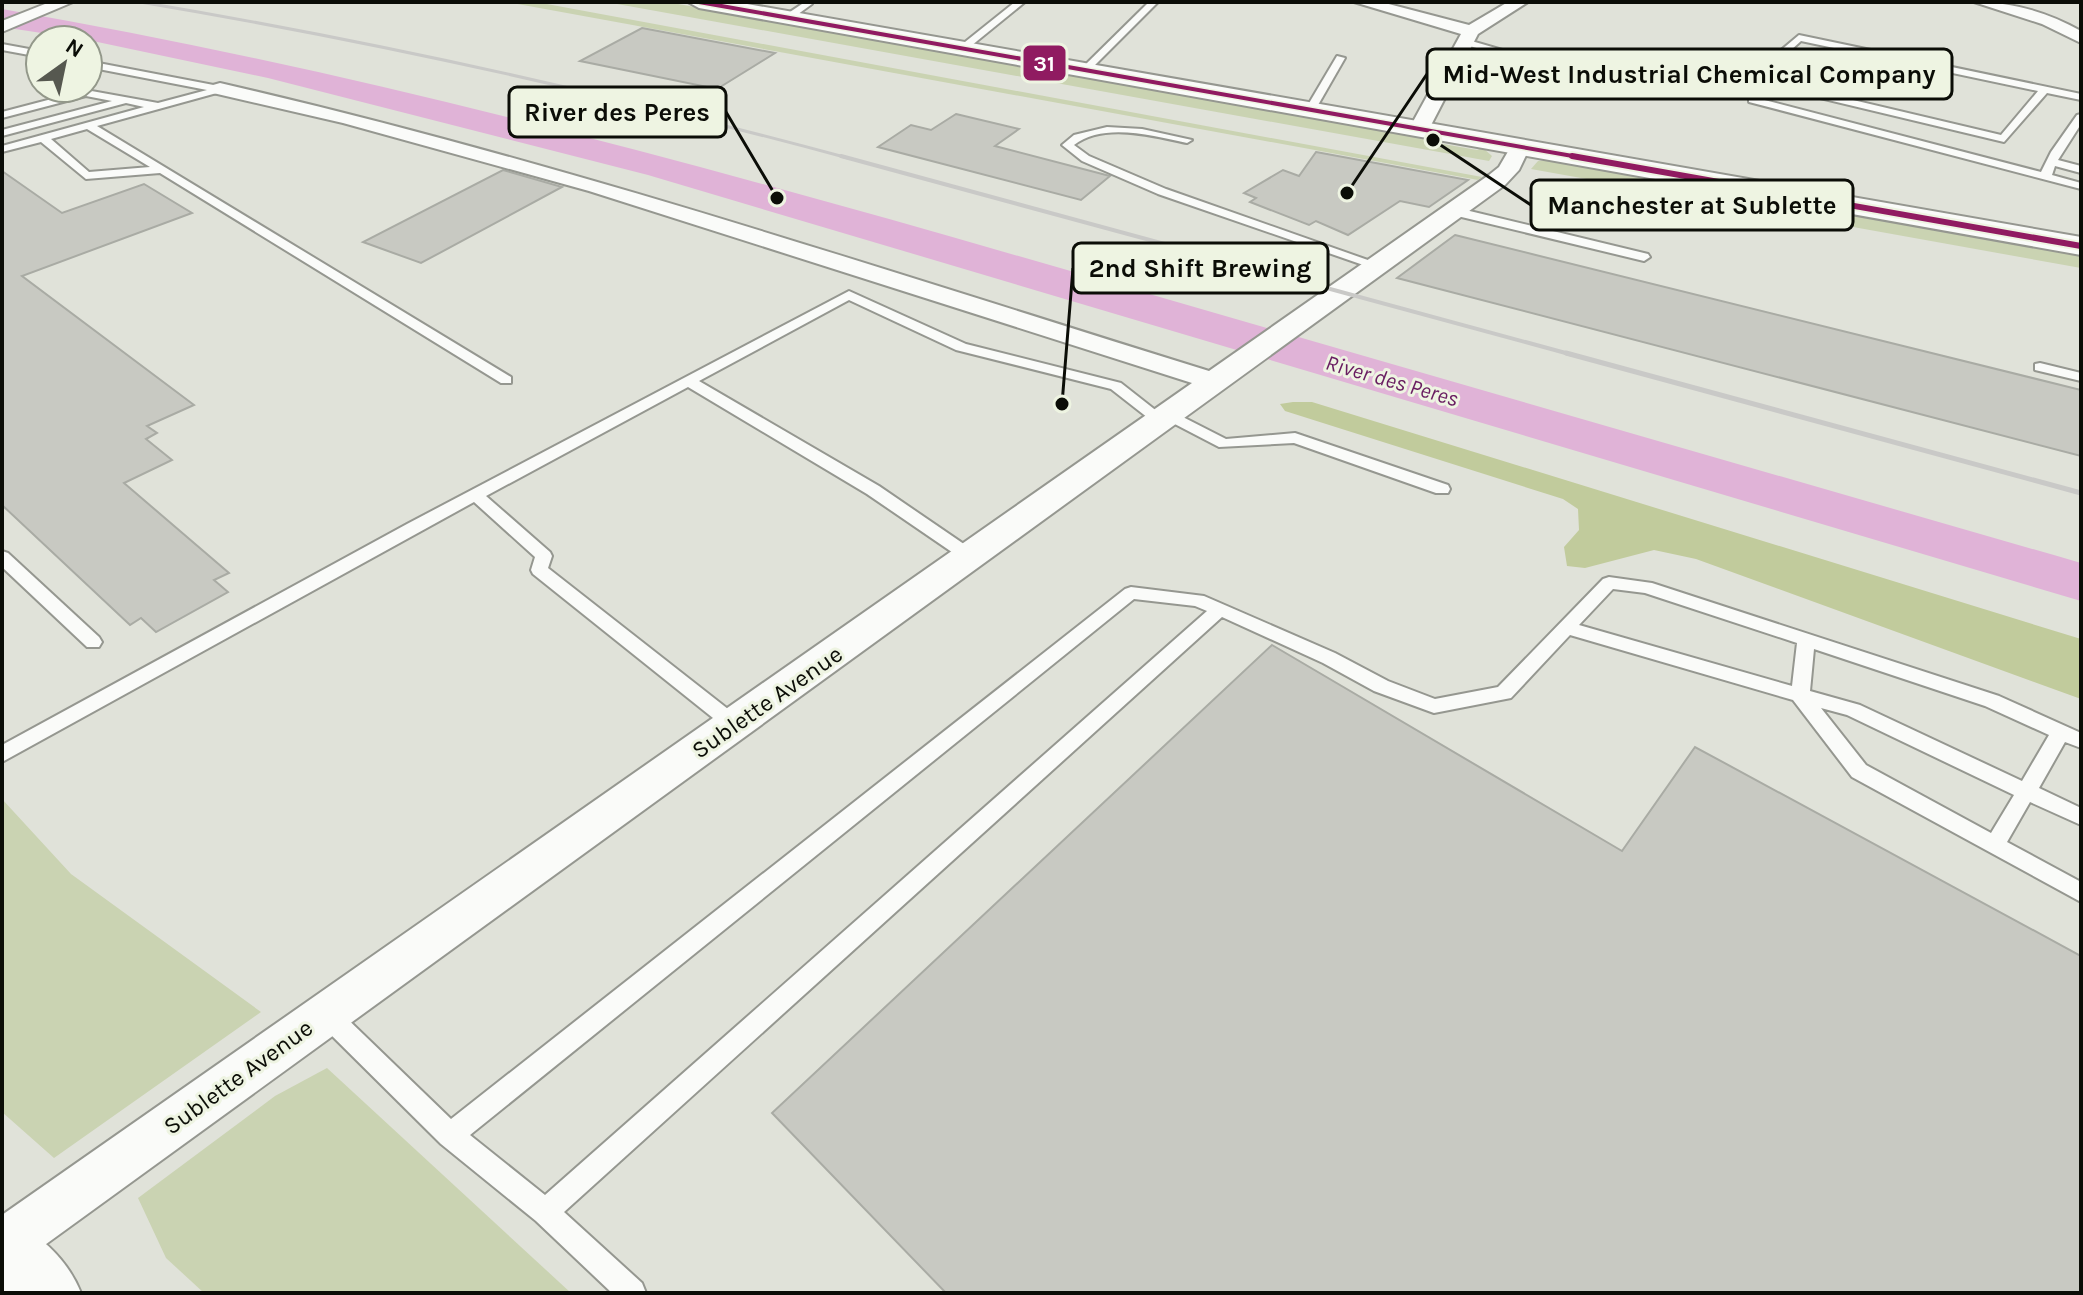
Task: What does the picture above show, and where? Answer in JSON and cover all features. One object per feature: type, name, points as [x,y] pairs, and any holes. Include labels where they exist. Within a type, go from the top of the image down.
[{"type":"main road","points":[[702,2],[798,11],[963,48],[2081,246]]},
{"type":"main road","points":[[2,1247],[48,1293]]},
{"type":"street","points":[[1362,2],[1468,36]]},
{"type":"street","points":[[1419,129],[1468,36],[1520,2]]},
{"type":"street","points":[[1982,2],[2048,20],[2081,38]]},
{"type":"street","points":[[2,27],[58,4]]},
{"type":"street","points":[[220,89],[349,116],[513,161],[1224,376]]},
{"type":"street","name":"Sublette Avenue","points":[[2,1247],[1166,419],[1302,317],[1503,175],[1520,147]]},
{"type":"lane","points":[[963,48],[1021,2]]},
{"type":"lane","points":[[1085,70],[1154,2]]},
{"type":"lane","points":[[1468,36],[1549,65]]},
{"type":"lane","points":[[2043,92],[2004,139],[1753,79],[1799,38],[2043,92],[2081,97]]},
{"type":"lane","points":[[2,47],[24,51]]},
{"type":"lane","points":[[1310,110],[1340,58]]},
{"type":"lane","points":[[104,67],[220,89]]},
{"type":"lane","points":[[4,150],[220,89]]},
{"type":"lane","points":[[2,115],[86,93],[161,107]]},
{"type":"lane","points":[[2,133],[127,99]]},
{"type":"lane","points":[[1753,100],[2081,186]]},
{"type":"lane","points":[[2045,177],[2051,161],[2081,117]]},
{"type":"lane","points":[[90,126],[506,380]]},
{"type":"lane","points":[[1187,140],[1120,130],[1083,135],[1067,145],[1076,155],[1142,182],[1376,265]]},
{"type":"lane","points":[[43,138],[86,176],[161,170]]},
{"type":"lane","points":[[2051,161],[2081,170]]},
{"type":"lane","points":[[1453,211],[1644,257]]},
{"type":"lane","points":[[2,754],[849,295],[961,347],[1116,386],[1166,419],[1224,444],[1295,438],[1442,489]]},
{"type":"lane","points":[[2040,367],[2081,377]]},
{"type":"lane","points":[[688,381],[873,490],[971,557]]},
{"type":"lane","points":[[475,495],[544,556],[539,570],[735,725]]},
{"type":"lane","points":[[2,557],[93,642]]},
{"type":"lane","points":[[450,1135],[1131,593],[1198,600],[1381,686],[1434,706],[1504,693],[1609,583],[1646,587],[1992,701],[2081,741]]},
{"type":"lane","points":[[545,1212],[1220,609]]},
{"type":"lane","points":[[1566,628],[1853,710],[2081,817]]},
{"type":"lane","points":[[1806,640],[1800,695],[1859,771],[2081,893]]},
{"type":"lane","points":[[1995,845],[2061,732]]},
{"type":"lane","points":[[326,1014],[450,1135],[545,1212],[632,1293]]},
{"type":"green space","points":[[507,2],[536,2],[1482,177],[1478,180]]},
{"type":"green space","points":[[606,2],[667,2],[1433,138],[1432,142],[1477,150],[1483,148],[1492,156],[1489,161]]},
{"type":"green space","points":[[1549,160],[2081,254],[2081,268],[1531,169],[1538,161]]},
{"type":"green space","points":[[1312,402],[2081,639],[2081,699],[1696,559],[1654,550],[1585,568],[1567,566],[1564,547],[1579,530],[1578,509],[1563,499],[1285,411],[1280,404]]},
{"type":"green space","points":[[2,799],[71,874],[261,1012],[54,1158],[2,1112]]},
{"type":"green space","points":[[327,1068],[571,1293],[204,1293],[166,1258],[138,1198],[275,1096]]},
{"type":"building","points":[[642,28],[775,53],[717,89],[580,61]]},
{"type":"building","points":[[956,114],[1019,129],[995,146],[1110,176],[1081,200],[878,147],[911,125],[931,130]]},
{"type":"building","points":[[1316,152],[1468,180],[1429,207],[1400,201],[1348,235],[1316,221],[1309,225],[1250,202],[1256,198],[1244,193],[1283,170],[1299,176]]},
{"type":"building","points":[[503,170],[562,187],[421,263],[363,242]]},
{"type":"building","points":[[2,171],[62,213],[144,184],[192,213],[22,276],[194,405],[147,426],[157,433],[146,439],[172,460],[124,483],[229,573],[214,580],[228,592],[156,632],[141,618],[130,625],[2,505]]},
{"type":"building","points":[[1455,235],[2081,390],[2081,456],[1397,278]]},
{"type":"building","points":[[1272,645],[1622,851],[1695,747],[2081,956],[2081,1293],[946,1293],[772,1113]]},
{"type":"waterway","name":"River des Peres","points":[[2,18],[268,68],[662,167],[2081,582]]},
{"type":"railway","points":[[140,2],[319,34],[496,71],[848,158]]},
{"type":"railway","points":[[841,156],[1573,355]]},
{"type":"railway","points":[[1566,353],[2081,493]]},
{"type":"transit line","name":"31","points":[[699,2],[2081,246]]},
{"type":"place","name":"Manchester at Sublette","points":[[1433,140]]},
{"type":"place","name":"Mid-West Industrial Chemical Company","points":[[1347,193]]},
{"type":"place","name":"River des Peres","points":[[777,198]]},
{"type":"place","name":"2nd Shift Brewing","points":[[1062,404]]}]
